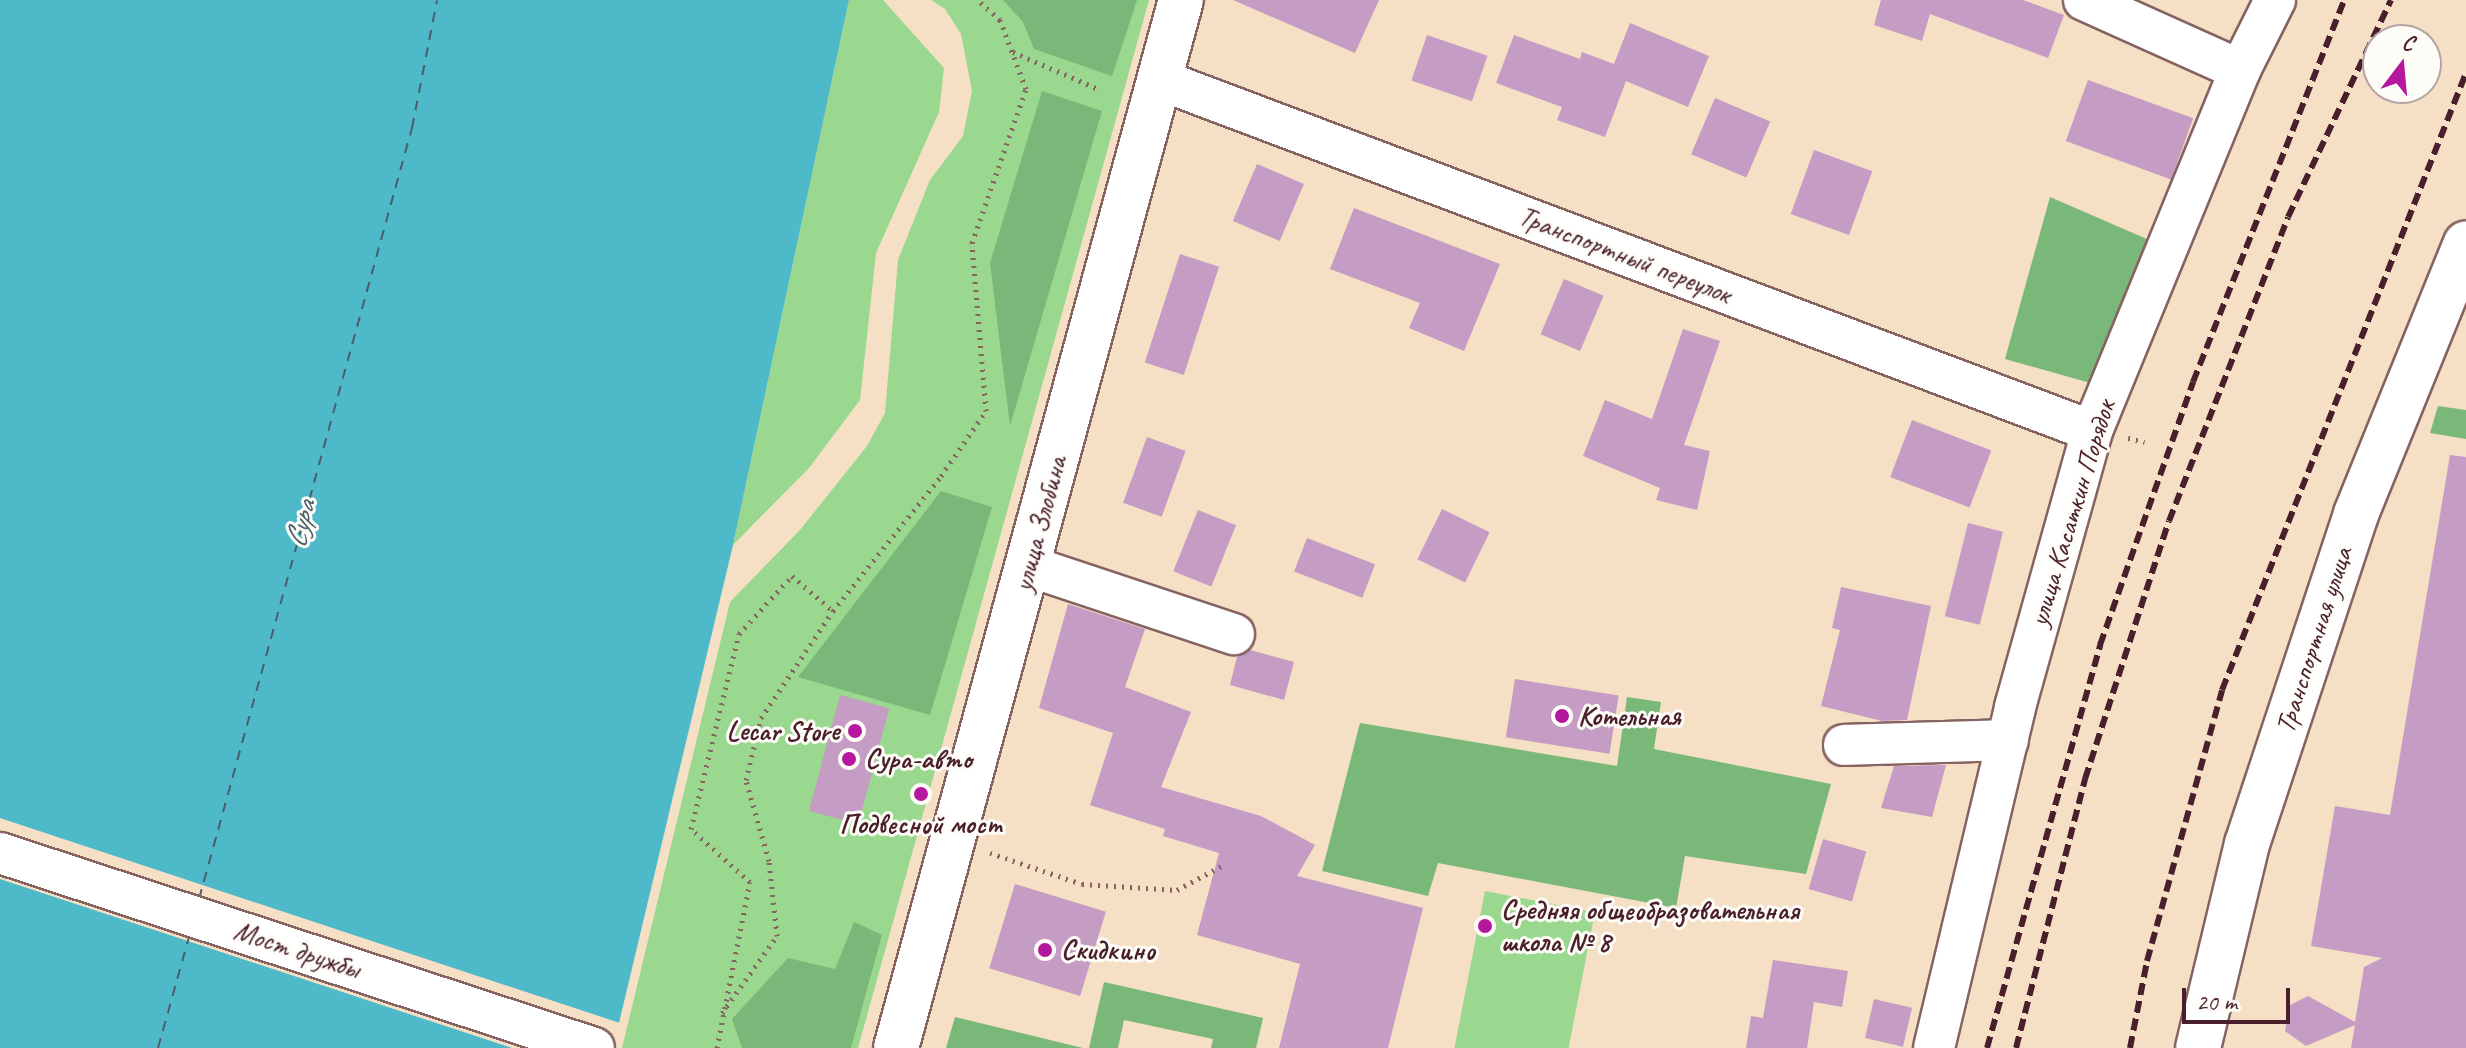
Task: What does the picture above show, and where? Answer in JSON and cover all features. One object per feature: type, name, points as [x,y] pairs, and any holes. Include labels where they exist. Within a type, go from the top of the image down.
[{"type":"main road","name":"улица Злобина","points":[[896,1048],[1181,0]]},
{"type":"main road","name":"Транспортная улица","points":[[2198,1048],[2247,844],[2351,529],[2466,243]]},
{"type":"street","points":[[2084,0],[2240,70]]},
{"type":"street","name":"улица Касаткин Порядок","points":[[1934,1048],[2008,740],[2092,431],[2240,70],[2275,0]]},
{"type":"street","name":"Транспортный переулок","points":[[1158,79],[2092,431]]},
{"type":"street","points":[[1029,566],[1234,634]]},
{"type":"street","points":[[1844,745],[2008,740]]},
{"type":"street","name":"Мост дружбы","points":[[0,853],[594,1048]]},
{"type":"path","points":[[722,1013],[777,936],[769,861],[746,780],[761,718],[833,611],[941,476],[986,411],[972,243],[1026,89],[1000,20],[978,0]]},
{"type":"path","points":[[1012,51],[1101,90]]},
{"type":"path","points":[[717,1048],[750,882],[691,829],[739,634],[792,576],[833,611]]},
{"type":"path","points":[[989,853],[1082,884],[1177,890],[1223,865]]},
{"type":"green space","points":[[849,0],[883,0],[944,68],[939,112],[876,253],[860,400],[809,468],[733,545]]},
{"type":"green space","points":[[931,0],[1149,0],[858,1048],[622,1048],[730,602],[800,530],[867,446],[885,413],[898,260],[930,180],[963,136],[972,91],[961,34],[945,9]]},
{"type":"green space","points":[[1003,0],[1137,0],[1112,76],[1034,49],[1023,22]]},
{"type":"green space","points":[[1042,91],[1102,111],[1010,426],[990,263]]},
{"type":"green space","points":[[2050,197],[2156,243],[2101,386],[2005,359]]},
{"type":"green space","points":[[2438,406],[2466,410],[2466,439],[2430,433]]},
{"type":"green space","points":[[941,491],[992,507],[930,715],[798,677]]},
{"type":"green space","points":[[1627,697],[1661,702],[1654,749],[1831,784],[1806,874],[1685,856],[1676,908],[1438,863],[1428,896],[1322,871],[1360,723],[1617,766]]},
{"type":"green space","points":[[1485,891],[1595,912],[1569,1048],[1454,1048]]},
{"type":"green space","points":[[854,922],[882,935],[851,1048],[742,1048],[732,1019],[788,958],[835,969]]},
{"type":"green space","points":[[1104,982],[1263,1018],[1256,1048],[1211,1048],[1213,1039],[1124,1020],[1118,1048],[1089,1048]]},
{"type":"green space","points":[[955,1017],[1083,1048],[946,1048]]},
{"type":"water","name":"Сура","points":[[0,0],[849,0],[733,545],[613,1048],[0,1048]]},
{"type":"pier","points":[[0,818],[623,1024],[617,1048],[512,1048],[0,879]]},
{"type":"building","points":[[1233,0],[1379,0],[1355,53]]},
{"type":"building","points":[[1881,0],[2023,0],[2064,15],[2048,58],[1930,14],[1922,41],[1874,25]]},
{"type":"building","points":[[1630,23],[1709,56],[1688,107],[1626,81],[1605,137],[1557,120],[1562,107],[1496,83],[1514,35],[1580,59],[1582,52],[1614,64]]},
{"type":"building","points":[[1427,35],[1488,56],[1472,101],[1411,80]]},
{"type":"building","points":[[2088,80],[2193,118],[2171,179],[2066,141]]},
{"type":"building","points":[[1715,98],[1770,121],[1746,178],[1691,154]]},
{"type":"building","points":[[1814,150],[1872,171],[1849,235],[1791,214]]},
{"type":"building","points":[[1257,164],[1304,184],[1280,241],[1233,221]]},
{"type":"building","points":[[1354,208],[1500,264],[1464,351],[1409,328],[1420,303],[1330,269]]},
{"type":"building","points":[[1180,254],[1219,267],[1184,375],[1145,362]]},
{"type":"building","points":[[1564,279],[1604,296],[1580,351],[1541,334]]},
{"type":"building","points":[[1683,329],[1720,341],[1684,445],[1710,451],[1697,510],[1656,500],[1660,488],[1583,456],[1605,400],[1652,419]]},
{"type":"building","points":[[1912,420],[1991,450],[1969,507],[1890,477]]},
{"type":"building","points":[[1147,437],[1186,451],[1162,517],[1123,503]]},
{"type":"building","points":[[2450,455],[2466,457],[2466,1048],[2351,1048],[2355,1025],[2306,1046],[2285,1031],[2290,1005],[2308,996],[2355,1022],[2364,967],[2382,958],[2311,946],[2335,806],[2390,815]]},
{"type":"building","points":[[1442,509],[1490,532],[1465,583],[1417,559]]},
{"type":"building","points":[[1198,510],[1236,525],[1211,587],[1173,571]]},
{"type":"building","points":[[1968,523],[2003,532],[1980,625],[1945,616]]},
{"type":"building","points":[[1307,538],[1375,564],[1362,598],[1294,572]]},
{"type":"building","points":[[1841,587],[1931,606],[1907,720],[1882,721],[1821,706],[1840,630],[1832,628]]},
{"type":"building","points":[[1068,604],[1145,629],[1125,687],[1191,712],[1161,787],[1261,816],[1315,845],[1297,876],[1423,908],[1388,1048],[1279,1048],[1300,964],[1197,935],[1219,853],[1163,836],[1165,829],[1090,805],[1113,733],[1039,708]]},
{"type":"building","points":[[1250,650],[1294,662],[1284,700],[1230,685],[1237,657]]},
{"type":"building","name":"Котельная","points":[[1515,679],[1619,695],[1609,754],[1506,737]]},
{"type":"building","name":"Сура-авто","points":[[840,695],[889,708],[858,824],[809,811]]},
{"type":"building","points":[[1946,765],[1932,817],[1881,808],[1894,766]]},
{"type":"building","points":[[1823,839],[1866,851],[1852,901],[1809,889]]},
{"type":"building","points":[[1015,884],[1106,912],[1080,996],[989,968]]},
{"type":"building","points":[[1773,960],[1848,971],[1842,1007],[1814,1002],[1807,1048],[1746,1048],[1751,1016],[1763,1018]]},
{"type":"building","points":[[1874,999],[1912,1008],[1903,1047],[1865,1038]]},
{"type":"ferry route","points":[[199,899],[412,128],[437,0]]},
{"type":"ferry route","points":[[158,1048],[189,937]]},
{"type":"railway","points":[[1987,1048],[2100,645],[2193,382],[2344,0]]},
{"type":"railway","points":[[2016,1048],[2085,779],[2169,521],[2288,217],[2391,0]]},
{"type":"railway","points":[[2130,1048],[2147,961],[2222,690],[2466,73]]},
{"type":"place","name":"Котельная","points":[[1562,716]]},
{"type":"place","name":"Lecar Store","points":[[855,731]]},
{"type":"place","name":"Сура-авто","points":[[849,759]]},
{"type":"place","name":"Подвесной мост","points":[[921,794]]},
{"type":"place","name":"Средняя общеобразовательная школа № 8","points":[[1485,926]]},
{"type":"place","name":"Скидкино","points":[[1045,950]]}]
